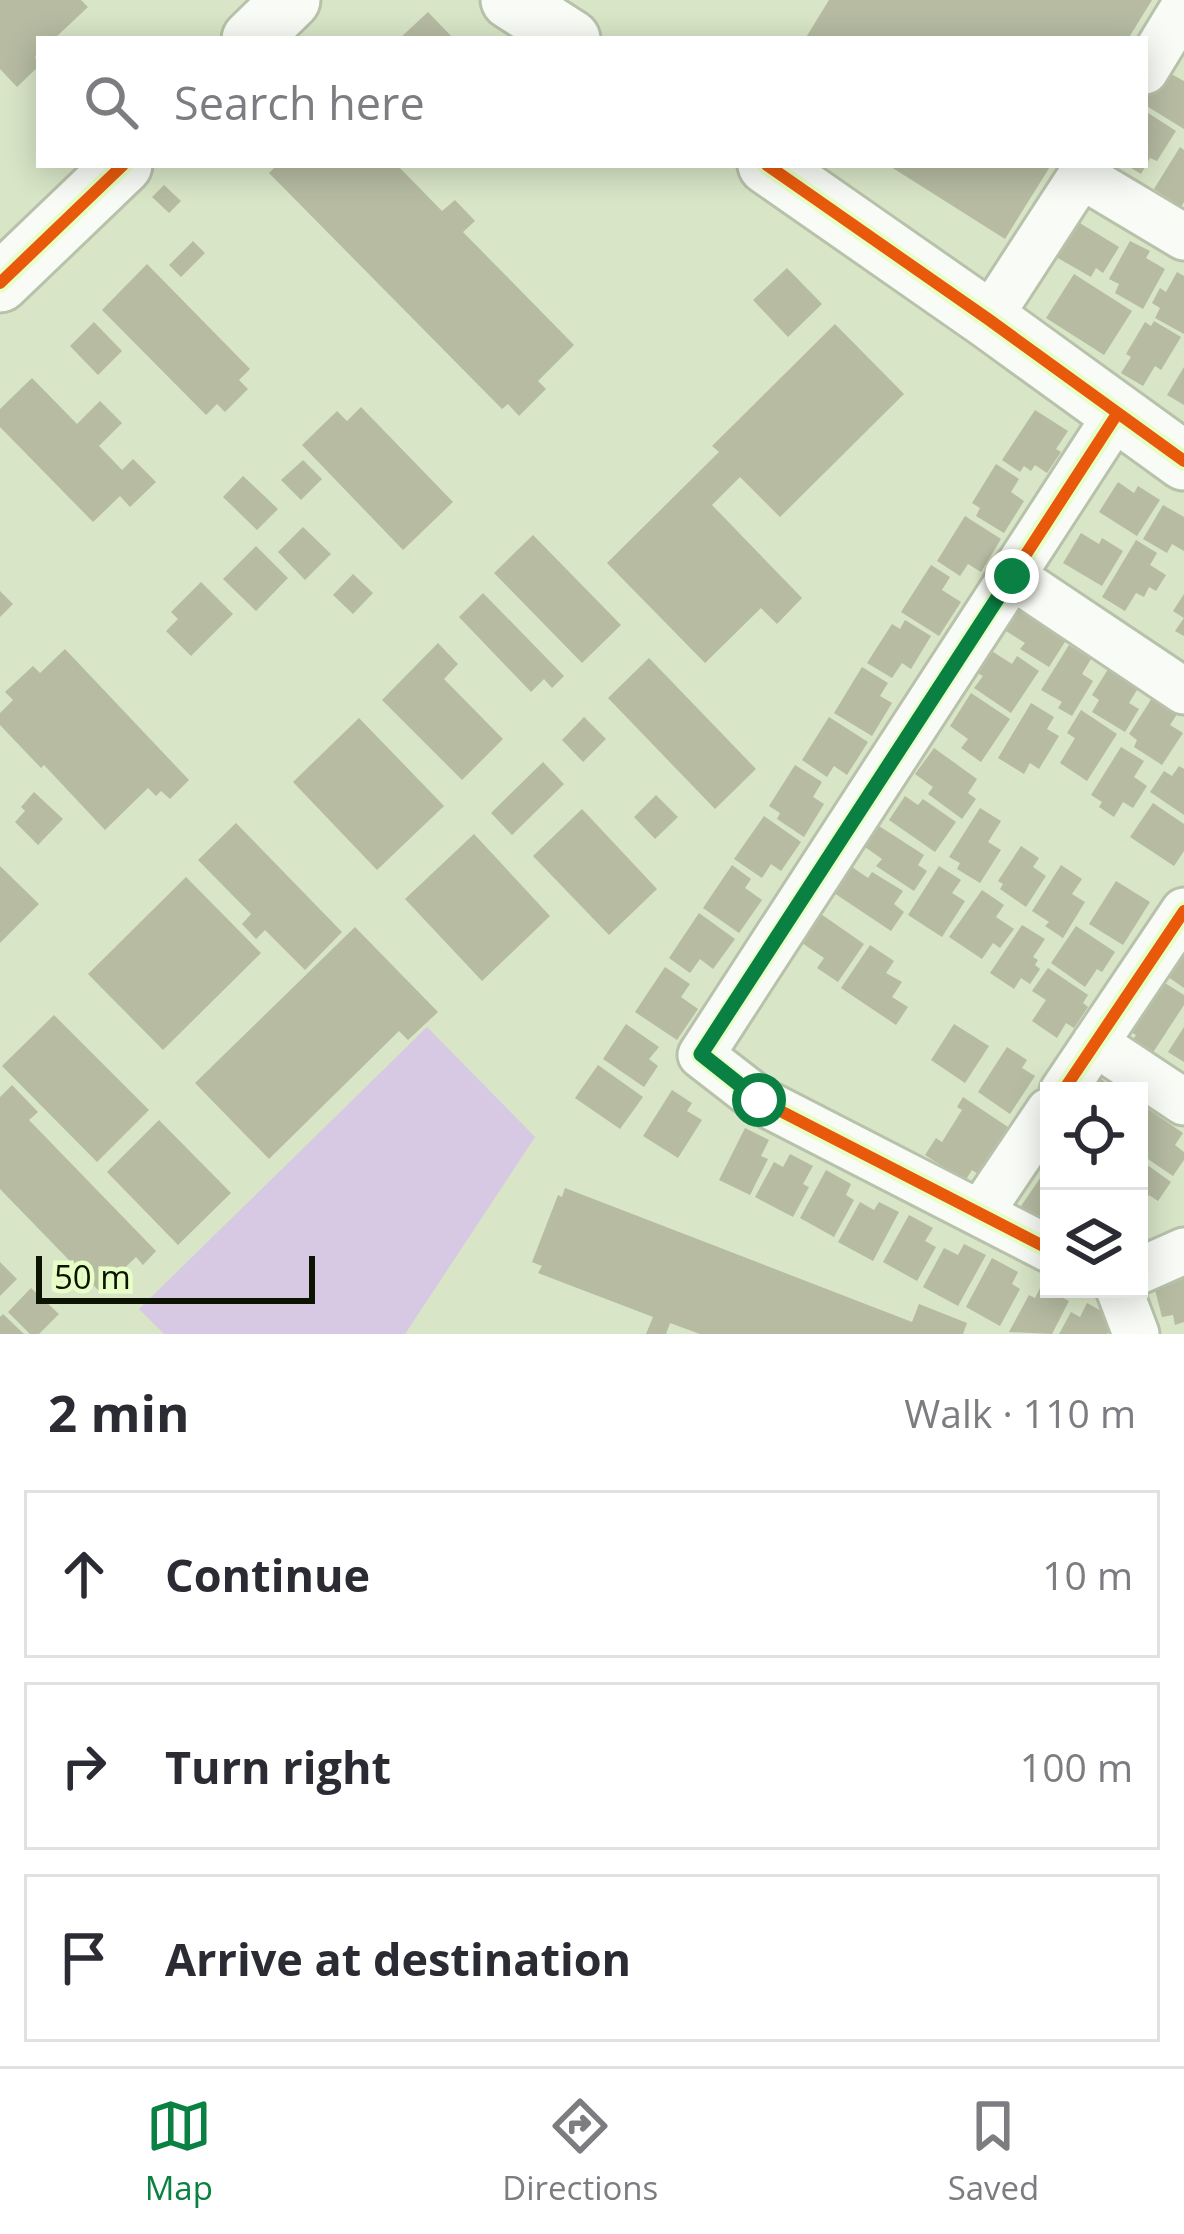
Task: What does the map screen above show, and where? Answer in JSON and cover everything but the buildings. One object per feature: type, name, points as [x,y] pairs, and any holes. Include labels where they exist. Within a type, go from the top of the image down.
[{"type":"street","points":[[254,36],[291,0]]},
{"type":"street","points":[[510,0],[566,36]]},
{"type":"street","points":[[1148,67],[1180,20]]},
{"type":"street","points":[[0,284],[120,168]]},
{"type":"street","points":[[771,168],[1184,461]]},
{"type":"street","points":[[988,319],[1085,170],[1184,237]]},
{"type":"street","points":[[1040,1244],[759,1100],[701,1054],[1117,414]]},
{"type":"street","points":[[1012,576],[1184,691]]},
{"type":"street","points":[[1069,1082],[1184,911]]},
{"type":"street","points":[[1096,1043],[1184,1102]]},
{"type":"street","points":[[981,1212],[1040,1125]]},
{"type":"street","points":[[1148,1266],[1184,1251]]},
{"type":"street","points":[[1122,1298],[1136,1334]]},
{"type":"shaded area","points":[[427,1027],[535,1137],[405,1334],[164,1334],[139,1309]]},
{"type":"cycle path","points":[[0,283],[120,168]]},
{"type":"cycle path","points":[[771,168],[1184,461]]},
{"type":"cycle path","points":[[1040,1244],[759,1100],[701,1055],[1117,414]]},
{"type":"cycle path","points":[[1069,1082],[1184,911]]},
{"type":"route","points":[[759,1100],[701,1054],[1012,576]]}]
